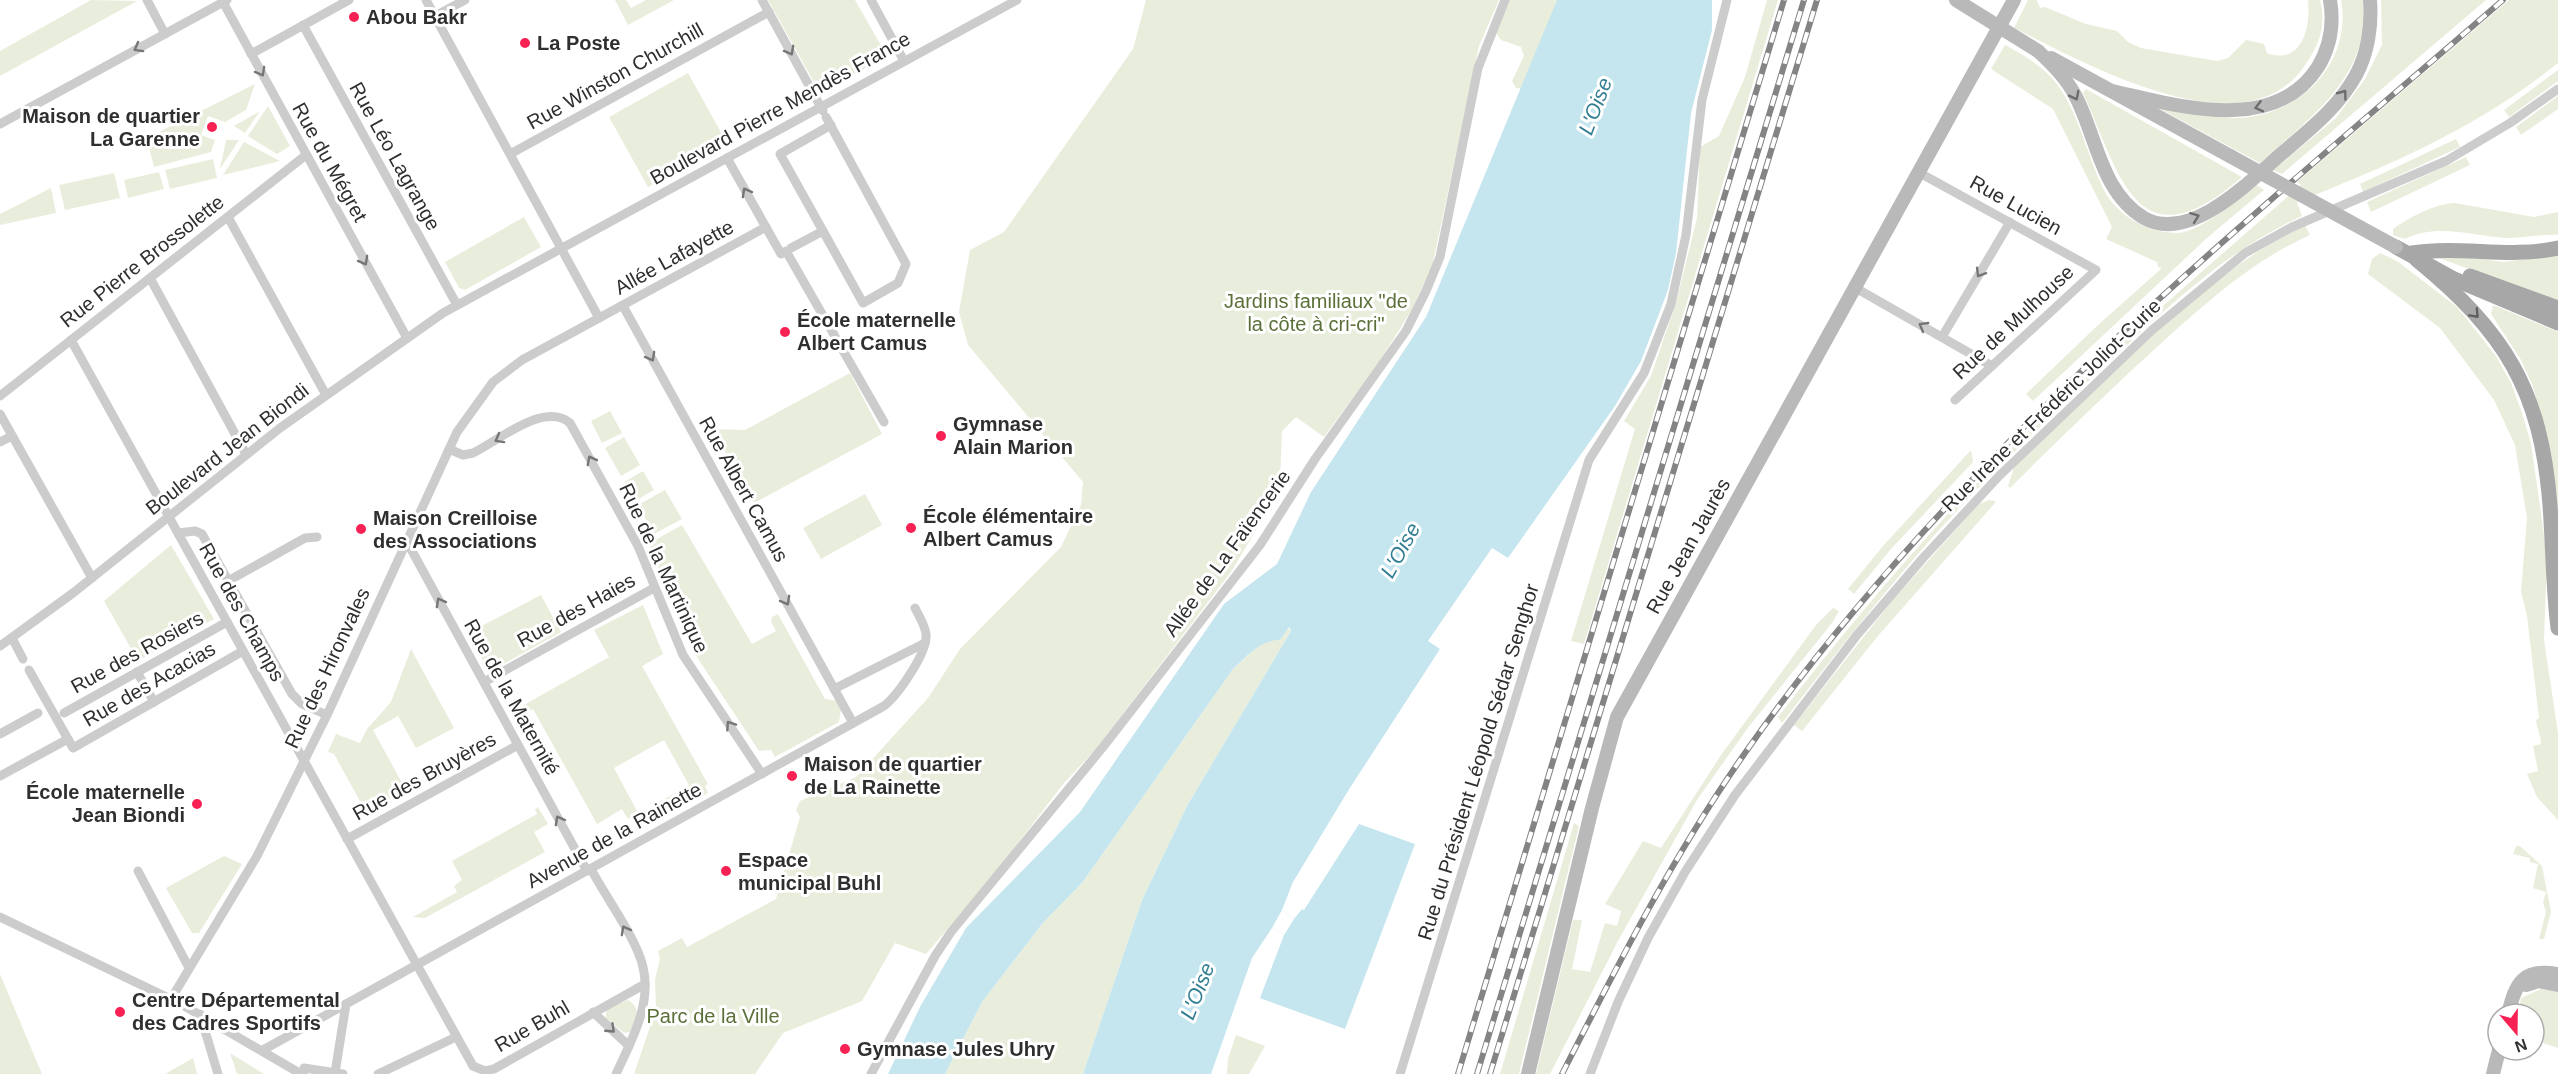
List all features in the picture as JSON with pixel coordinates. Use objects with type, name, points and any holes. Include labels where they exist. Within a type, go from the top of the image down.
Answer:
[{"type":"main road","points":[[1956,0],[2038,51],[2454,279],[2558,323]]},
{"type":"main road","name":"Rue Jean Jaurès","points":[[1528,1074],[1592,808],[1617,717],[2014,0]]},
{"type":"main road","points":[[2112,91],[2217,109],[2255,109],[2273,103],[2302,85],[2323,58],[2330,34],[2330,0]]},
{"type":"main road","points":[[2038,51],[2058,71],[2075,95],[2105,170],[2120,196],[2148,220],[2160,223],[2179,223],[2207,213],[2229,199],[2337,102],[2352,81],[2362,61],[2369,29],[2370,0]]},
{"type":"main road","points":[[2414,257],[2446,249],[2519,254],[2558,248]]},
{"type":"main road","points":[[2414,257],[2558,308]]},
{"type":"main road","points":[[2414,257],[2452,290],[2487,326],[2513,363],[2529,399],[2539,430],[2547,473],[2558,628]]},
{"type":"main road","points":[[2558,602],[2558,623]]},
{"type":"main road","points":[[2511,1002],[2517,987],[2528,975],[2543,972],[2558,974]]},
{"type":"main road","points":[[2513,1002],[2517,994],[2528,984],[2542,981],[2558,985]]},
{"type":"street","points":[[147,0],[165,34]]},
{"type":"street","points":[[251,54],[349,0]]},
{"type":"street","points":[[426,0],[599,318]]},
{"type":"street","points":[[435,16],[465,0]]},
{"type":"street","points":[[762,0],[769,12],[825,115],[906,264],[898,283],[863,303],[780,154],[825,115]]},
{"type":"street","points":[[871,0],[904,61]]},
{"type":"street","name":"Boulevard Pierre Mendès France","points":[[483,291],[727,158],[825,115],[904,61],[1017,0]]},
{"type":"street","name":"Allée de La Faïencerie","points":[[871,1074],[935,956],[951,932],[1103,747],[1260,545],[1316,459],[1406,330],[1437,266],[1478,68],[1505,0]]},
{"type":"street","name":"Rue du Président Léopold Sédar Senghor","points":[[1400,1074],[1589,460],[1644,373],[1673,296],[1686,235],[1699,115],[1727,0]]},
{"type":"street","points":[[0,124],[225,1]]},
{"type":"street","name":"Rue du Mégret","points":[[225,1],[251,54],[406,338]]},
{"type":"street","name":"Rue Winston Churchill","points":[[510,154],[769,12]]},
{"type":"street","name":"Rue Léo Lagrange","points":[[303,25],[457,305]]},
{"type":"street","name":"Rue Irène et Frédéric Joliot-Curie","points":[[1590,1074],[1618,1002],[1648,938],[1685,873],[1735,795],[1857,635],[1999,476],[2142,339],[2245,253],[2292,226],[2446,161],[2510,123],[2558,89]]},
{"type":"street","name":"Rue Pierre Brossolette","points":[[0,396],[306,155]]},
{"type":"street","points":[[727,158],[781,254],[786,251],[884,422]]},
{"type":"street","name":"Rue Lucien","points":[[1918,172],[2096,270]]},
{"type":"street","points":[[228,217],[326,395]]},
{"type":"street","points":[[1942,337],[2010,222]]},
{"type":"street","name":"Allée Lafayette","points":[[522,360],[766,226]]},
{"type":"street","points":[[792,248],[823,231]]},
{"type":"street","name":"Rue de Mulhouse","points":[[1955,400],[2096,270]]},
{"type":"street","points":[[150,278],[246,454]]},
{"type":"street","points":[[1854,287],[1992,366]]},
{"type":"street","name":"Boulevard Jean Biondi","points":[[0,646],[92,578],[246,454],[326,395],[406,338],[483,291]]},
{"type":"street","name":"Rue Albert Camus","points":[[623,306],[853,723]]},
{"type":"street","name":"Rue des Champs","points":[[71,340],[417,965]]},
{"type":"street","name":"Rue des Hironvales","points":[[171,999],[254,862],[327,715],[406,540],[463,423],[493,382],[522,360]]},
{"type":"street","points":[[0,414],[92,578]]},
{"type":"street","name":"Rue de la Martinique","points":[[449,449],[463,455],[472,453],[537,418],[549,415],[566,419],[573,427],[638,546],[683,655],[762,774]]},
{"type":"street","points":[[0,442],[12,436]]},
{"type":"street","points":[[178,533],[195,531],[202,534],[294,698],[327,715]]},
{"type":"street","points":[[228,581],[305,538],[317,537]]},
{"type":"street","name":"Rue de la Maternité","points":[[406,540],[518,745],[638,954],[645,984]]},
{"type":"street","name":"Rue des Haies","points":[[484,682],[654,588]]},
{"type":"street","points":[[834,689],[925,643],[926,630],[915,608]]},
{"type":"street","name":"Rue des Rosiers","points":[[64,713],[227,622]]},
{"type":"street","points":[[12,638],[23,659]]},
{"type":"street","name":"Avenue de la Rainette","points":[[263,1050],[884,706],[893,697],[925,643]]},
{"type":"street","name":"Rue des Acacias","points":[[0,776],[68,739],[73,748],[243,651]]},
{"type":"street","points":[[29,670],[68,739]]},
{"type":"street","points":[[137,672],[154,702]]},
{"type":"street","points":[[0,734],[38,713]]},
{"type":"street","name":"Rue des Bruyères","points":[[347,839],[518,745]]},
{"type":"street","points":[[138,871],[189,968]]},
{"type":"street","points":[[0,917],[200,1014],[302,1074],[304,1068],[339,1073],[346,1004]]},
{"type":"street","name":"Rue Buhl","points":[[417,965],[472,1066],[480,1070],[490,1070],[645,984]]},
{"type":"street","points":[[616,1074],[640,1021],[645,984]]},
{"type":"street","points":[[593,1012],[629,1046]]},
{"type":"street","points":[[200,1014],[218,1074]]},
{"type":"street","points":[[378,1074],[456,1037]]},
{"type":"green space","points":[[91,0],[137,1],[0,76],[0,51]]},
{"type":"green space","points":[[615,0],[626,0],[631,8],[646,0],[674,0],[628,25]]},
{"type":"green space","points":[[768,0],[855,0],[887,56],[820,93]]},
{"type":"green space","points":[[1146,0],[1499,0],[1479,46],[1432,267],[1411,311],[1381,359],[1324,437],[1296,417],[1282,431],[1280,482],[1272,503],[1231,572],[1096,749],[1064,783],[993,876],[926,954],[895,943],[862,1001],[783,1033],[755,1074],[634,1074],[656,1009],[655,979],[660,959],[658,951],[682,938],[687,947],[776,899],[800,817],[796,810],[800,801],[856,777],[928,698],[960,649],[1061,547],[1081,505],[1083,482],[968,345],[959,312],[970,250],[1004,232],[1133,49]]},
{"type":"green space","points":[[1505,0],[1565,0],[1524,89],[1516,88],[1512,81],[1524,56],[1521,47],[1501,40],[1496,33]]},
{"type":"green space","points":[[1767,0],[1778,0],[1584,644],[1571,641],[1635,429],[1624,421],[1651,376],[1676,303],[1697,218],[1700,147],[1719,136],[1745,77]]},
{"type":"green space","points":[[2028,0],[2037,0],[2040,8],[2045,7],[2086,24],[2117,31],[2128,42],[2141,48],[2217,61],[2228,58],[2246,40],[2264,44],[2267,53],[2279,56],[2289,54],[2302,42],[2306,32],[2308,0],[2320,0],[2323,18],[2317,44],[2303,68],[2276,92],[2242,102],[2203,102],[2161,93],[2120,78],[2014,28]]},
{"type":"green space","points":[[2341,0],[2363,0],[2363,27],[2358,51],[2347,73],[2333,93],[2316,112],[2260,163],[2160,109],[2176,109],[2232,118],[2256,116],[2298,99],[2329,67],[2338,46],[2342,24]]},
{"type":"green space","points":[[2381,0],[2486,0],[2282,174],[2273,170],[2336,118],[2365,79],[2382,45]]},
{"type":"green space","points":[[2509,0],[2558,0],[2558,63],[2497,107],[2433,143],[2297,202],[2302,216],[2249,245],[2178,299],[1996,470],[1952,516],[1874,607],[1782,723],[1778,717],[1863,611],[1952,509],[2049,410],[2120,344],[2301,185],[2297,182]]},
{"type":"green space","points":[[2005,45],[2042,68],[2054,80],[2078,123],[2103,188],[2116,207],[2134,221],[2155,230],[2178,233],[2187,231],[2219,214],[2255,184],[2264,190],[2207,238],[2033,401],[2026,394],[2162,268],[2158,267],[2157,262],[2106,239],[2112,227],[2053,109],[1991,69]]},
{"type":"green space","points":[[2558,70],[2558,81],[2509,117],[2504,110]]},
{"type":"green space","points":[[688,73],[727,143],[648,187],[609,117]]},
{"type":"green space","points":[[255,84],[246,110],[225,122],[208,116],[201,135],[215,140],[211,152],[154,167],[149,147],[137,143]]},
{"type":"green space","points":[[2086,89],[2242,177],[2207,203],[2178,214],[2156,213],[2137,201],[2122,180],[2083,93]]},
{"type":"green space","points":[[2558,96],[2558,109],[2521,135],[2516,127]]},
{"type":"green space","points":[[268,106],[290,146],[277,154],[248,136]]},
{"type":"green space","points":[[260,111],[245,133],[234,126]]},
{"type":"green space","points":[[2456,139],[2460,147],[2363,192],[2360,184]]},
{"type":"green space","points":[[226,140],[239,140],[220,169]]},
{"type":"green space","points":[[244,142],[280,161],[223,175]]},
{"type":"green space","points":[[2466,157],[2470,165],[2371,212],[2367,202]]},
{"type":"green space","points":[[213,159],[217,178],[170,189],[165,170]]},
{"type":"green space","points":[[159,172],[164,189],[128,198],[124,180]]},
{"type":"green space","points":[[114,173],[120,198],[65,210],[59,185]]},
{"type":"green space","points":[[51,188],[56,213],[0,225],[0,214]]},
{"type":"green space","points":[[2455,203],[2534,217],[2558,212],[2558,235],[2506,238],[2442,231],[2417,234],[2405,239],[2393,235],[2393,229],[2415,216],[2439,206]]},
{"type":"green space","points":[[524,217],[541,247],[465,290],[459,288],[445,262]]},
{"type":"green space","points":[[2305,225],[2310,235],[2271,255],[2219,293],[2129,373],[2010,488],[2008,486],[2014,467],[2151,335],[2225,274],[2264,248]]},
{"type":"green space","points":[[2380,253],[2397,261],[2457,307],[2496,356],[2511,383],[2521,410],[2531,443],[2547,556],[2544,640],[2558,733],[2558,820],[2537,797],[2527,774],[2538,771],[2533,746],[2541,744],[2536,720],[2539,718],[2527,616],[2521,591],[2527,518],[2515,445],[2494,400],[2440,328],[2368,274],[2372,259]]},
{"type":"green space","points":[[2449,255],[2503,262],[2558,255],[2558,302],[2439,258]]},
{"type":"green space","points":[[2493,305],[2558,332],[2558,520],[2541,415],[2532,384],[2521,360],[2491,314]]},
{"type":"green space","points":[[850,373],[882,434],[754,503],[712,429],[745,430]]},
{"type":"green space","points":[[610,411],[622,433],[602,443],[591,421]]},
{"type":"green space","points":[[624,437],[640,465],[621,476],[605,448]]},
{"type":"green space","points":[[1971,450],[1973,462],[1891,549],[1854,594],[1848,589],[1883,546]]},
{"type":"green space","points":[[643,471],[654,490],[635,501],[624,482]]},
{"type":"green space","points":[[665,490],[682,519],[654,534],[638,505]]},
{"type":"green space","points":[[865,494],[882,525],[821,559],[803,528]]},
{"type":"green space","points":[[1989,500],[1995,503],[1877,637],[1802,731],[1794,725],[1892,601],[1979,504]]},
{"type":"green space","points":[[682,525],[752,644],[776,631],[771,622],[772,617],[778,614],[825,699],[837,701],[841,710],[839,722],[775,757],[771,750],[759,751],[689,645],[650,546],[656,543],[655,540]]},
{"type":"green space","points":[[171,545],[214,619],[138,661],[104,601]]},
{"type":"green space","points":[[541,595],[561,632],[491,671],[488,670],[468,633]]},
{"type":"green space","points":[[643,605],[663,654],[642,666],[708,784],[705,786],[708,793],[662,819],[654,805],[689,785],[664,740],[614,768],[638,813],[628,819],[622,809],[597,824],[533,709],[519,717],[515,710],[609,657],[594,630]]},
{"type":"green space","points":[[1833,608],[1839,611],[1832,623],[1747,729],[1697,800],[1618,941],[1550,1074],[1536,1074],[1573,920],[1582,920],[1572,969],[1590,972],[1605,923],[1617,926],[1621,911],[1605,904],[1643,841],[1661,848],[1721,755],[1816,625]]},
{"type":"green space","points":[[1287,627],[1291,631],[1187,806],[1142,900],[1083,1074],[945,1074],[982,1002],[1042,924],[1082,883],[1233,669],[1256,648]]},
{"type":"green space","points":[[411,649],[454,728],[416,748],[398,716],[373,730],[406,790],[366,812],[334,754],[328,752],[336,734],[360,743],[367,729],[391,702]]},
{"type":"green space","points":[[538,807],[548,824],[534,832],[545,852],[425,918],[413,917],[457,892],[454,886],[462,880],[452,861],[537,814],[535,809]]},
{"type":"green space","points":[[1574,823],[1579,826],[1519,1074],[1500,1074]]},
{"type":"green space","points":[[2516,846],[2520,846],[2542,866],[2551,912],[2544,939],[2539,939],[2546,912],[2543,903],[2546,892],[2533,888],[2538,864],[2530,862],[2530,858],[2513,854]]},
{"type":"green space","points":[[224,856],[242,864],[199,933],[192,933],[166,888]]},
{"type":"green space","points":[[0,974],[42,1074],[0,1074]]},
{"type":"green space","points":[[2541,989],[2558,991],[2558,1048],[2546,1044],[2546,1002],[2520,1002],[2521,998]]},
{"type":"green space","points":[[628,1000],[633,1003],[637,1011],[630,1032],[624,1033],[606,1018],[606,1009]]},
{"type":"green space","points":[[1236,1035],[1265,1046],[1249,1074],[1227,1074],[1228,1059]]},
{"type":"green space","points":[[230,1053],[264,1074],[237,1074]]},
{"type":"green space","points":[[193,1058],[197,1074],[165,1074]]},
{"type":"water","name":"L'Oise","points":[[1557,0],[1712,0],[1712,30],[1691,113],[1676,253],[1668,290],[1641,361],[1615,406],[1508,558],[1492,548],[1428,641],[1440,649],[1348,791],[1293,882],[1282,910],[1294,919],[1302,909],[1304,910],[1359,824],[1415,844],[1345,1029],[1260,998],[1284,935],[1272,928],[1252,958],[1211,1074],[1083,1074],[1142,900],[1187,806],[1291,631],[1289,627],[1280,640],[1260,646],[1233,669],[1082,883],[1042,924],[982,1002],[945,1074],[888,1074],[920,1007],[966,928],[1080,812],[1224,604],[1277,564],[1311,492],[1426,317]]},
{"type":"pier","points":[[1282,910],[1294,919],[1284,935],[1272,928]]},
{"type":"railway","points":[[1458,1074],[1784,0]]},
{"type":"railway","points":[[1477,1074],[1804,0]]},
{"type":"railway","points":[[1490,1074],[1817,0]]},
{"type":"railway","points":[[1562,1074],[1648,910],[1719,791],[1826,646],[1912,544],[2004,447],[2100,354],[2199,263],[2503,0]]},
{"type":"place","name":"Abou Bakr","points":[[354,17]]},
{"type":"place","name":"La Poste","points":[[525,43]]},
{"type":"place","name":"Maison de quartier La Garenne","points":[[212,127]]},
{"type":"place","name":"École maternelle Albert Camus","points":[[785,332]]},
{"type":"place","name":"Gymnase Alain Marion","points":[[941,436]]},
{"type":"place","name":"École élémentaire Albert Camus","points":[[911,528]]},
{"type":"place","name":"Maison Creilloise des Associations","points":[[361,529]]},
{"type":"place","name":"Maison de quartier de La Rainette","points":[[792,776]]},
{"type":"place","name":"École maternelle Jean Biondi","points":[[197,804]]},
{"type":"place","name":"Espace municipal Buhl","points":[[726,871]]},
{"type":"place","name":"Centre Départemental des Cadres Sportifs","points":[[120,1012]]},
{"type":"place","name":"Gymnase Jules Uhry","points":[[845,1049]]},
{"type":"park label","name":"Jardins familiaux \"de la côte à cri-cri\"","points":[[1316,312]]},
{"type":"park label","name":"Parc de la Ville","points":[[713,1016]]}]
